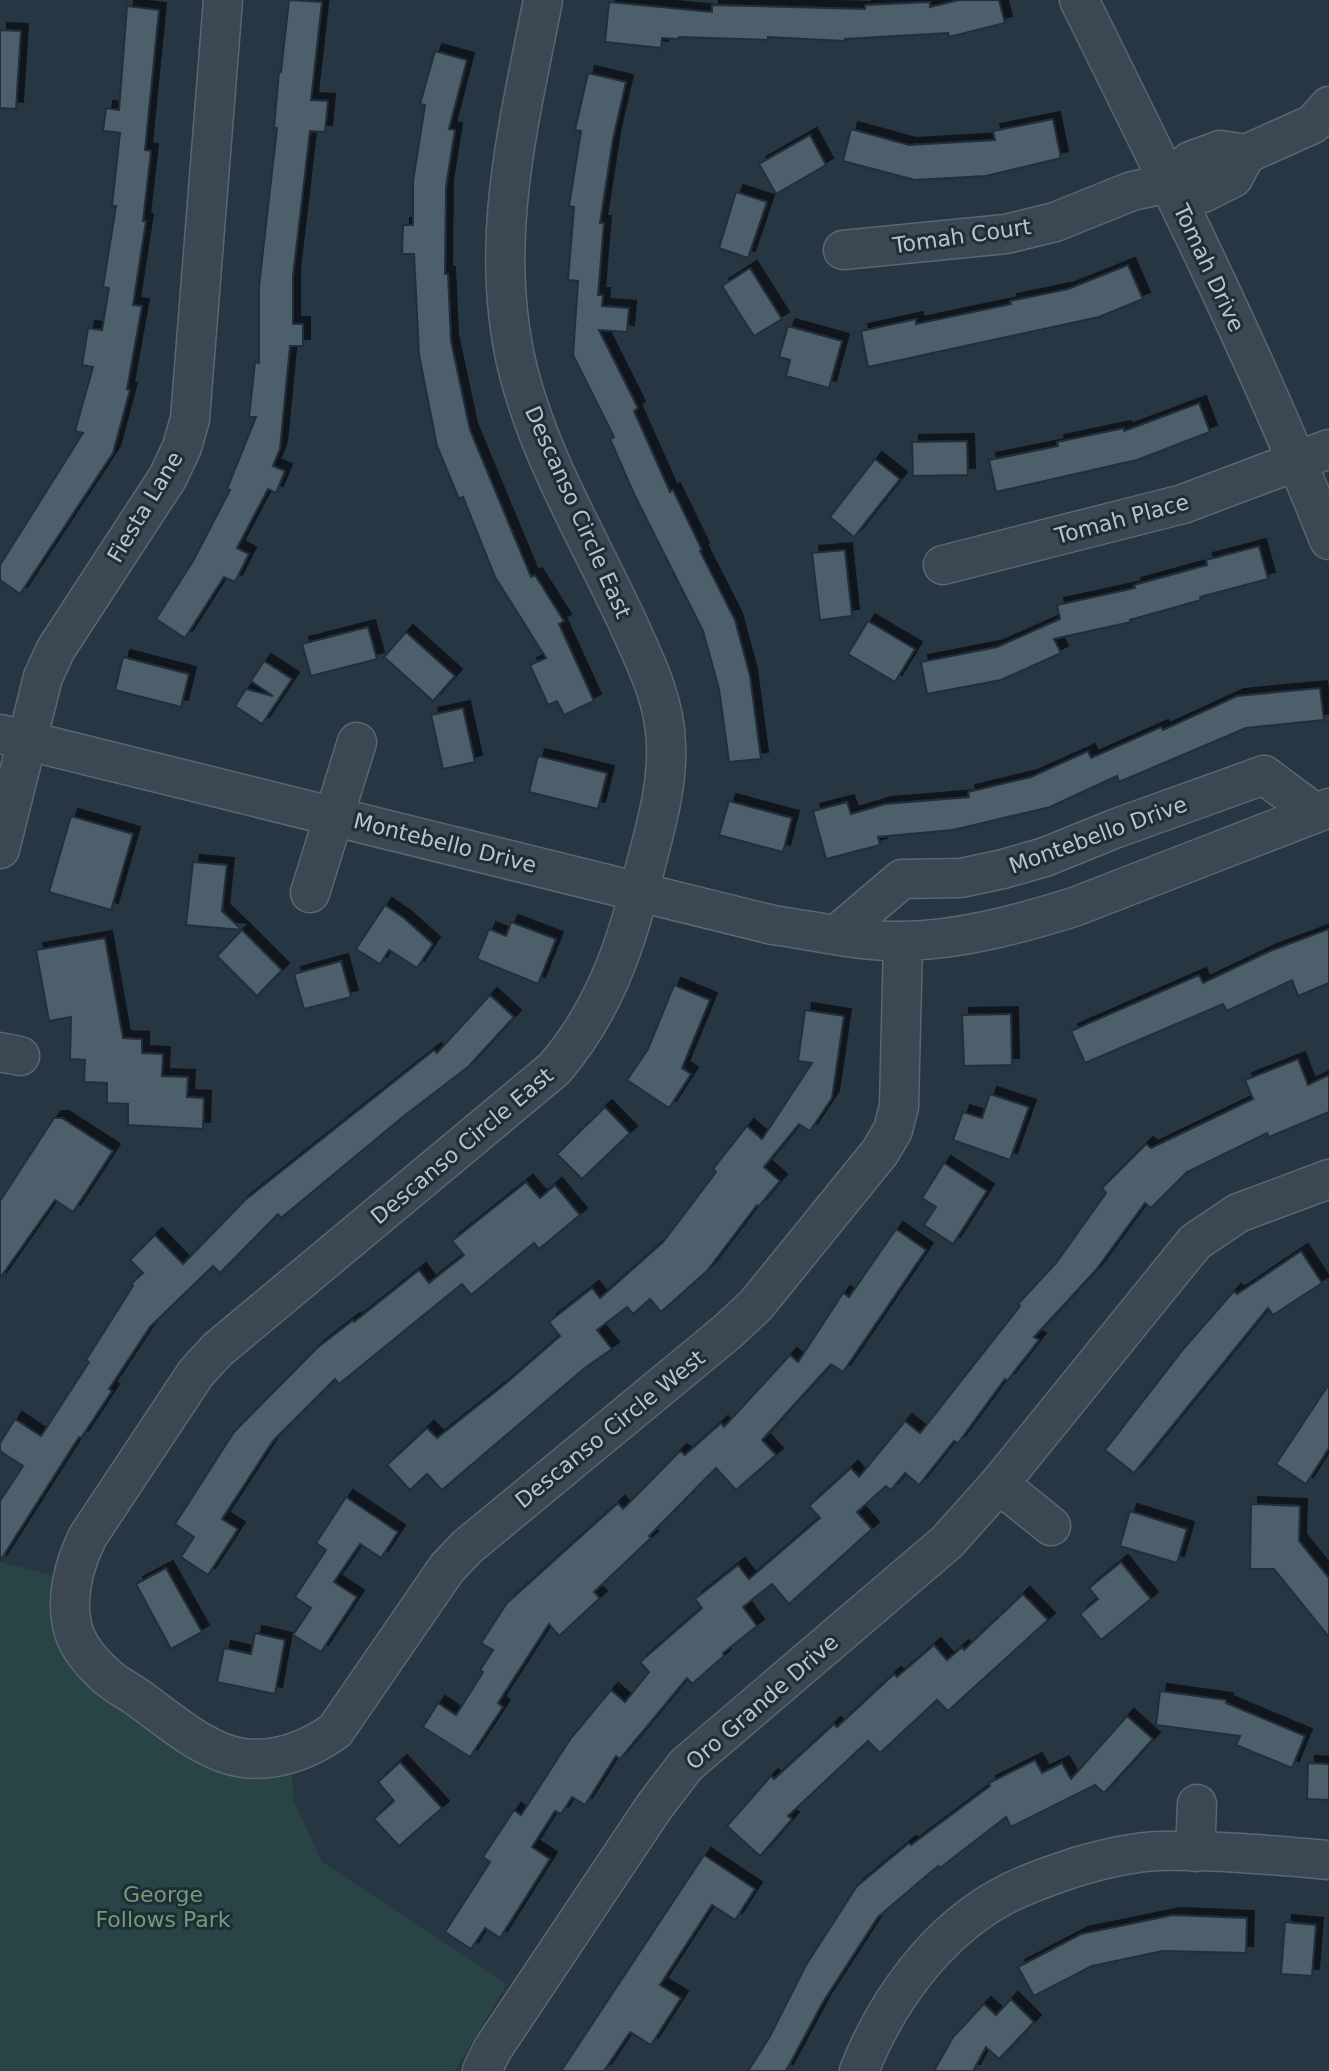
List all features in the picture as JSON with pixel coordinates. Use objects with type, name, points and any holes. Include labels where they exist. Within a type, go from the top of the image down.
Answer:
[{"type":"street","name":"Fiesta Lane","points":[[2,835],[13,737],[56,649],[168,477],[182,447],[190,419],[223,0]]},
{"type":"street","name":"Descanso Circle East","points":[[162,1715],[103,1674],[74,1632],[72,1580],[77,1559],[88,1536],[196,1373],[217,1350],[527,1094],[576,1043],[613,977],[666,786],[666,742],[661,702],[645,661],[534,425],[518,368],[506,300],[505,226],[510,169],[543,0]]},
{"type":"street","name":"Tomah Drive","points":[[1079,0],[1170,183],[1314,456],[1329,540]]},
{"type":"street","name":"Tomah Court","points":[[843,250],[1006,234],[1055,222],[1132,191],[1170,183],[1203,193],[1233,178],[1246,154],[1313,124],[1329,106]]},
{"type":"street","name":"Tomah Place","points":[[943,565],[1183,504],[1314,456]]},
{"type":"street","name":"Montebello Drive","points":[[13,737],[773,925],[903,941],[980,932],[1048,915],[1322,811]]},
{"type":"street","name":"Montebello Drive","points":[[310,893],[357,742]]},
{"type":"street","name":"Montebello Drive","points":[[836,935],[902,879],[961,878],[1045,857],[1264,775],[1322,811]]},
{"type":"street","name":"Descanso Circle West","points":[[162,1715],[210,1746],[239,1757],[261,1759],[313,1746],[335,1731],[447,1568],[467,1547],[756,1305],[880,1152],[893,1130],[899,1106],[903,941]]},
{"type":"street","name":"Oro Grande Drive","points":[[482,2071],[492,2050],[654,1807],[686,1765],[947,1542],[999,1484],[1195,1242],[1238,1213],[1329,1179]]},
{"type":"street","points":[[999,1484],[1051,1526]]},
{"type":"street","points":[[1195,1852],[1197,1804]]},
{"type":"street","points":[[859,2071],[873,2034],[899,1993],[926,1959],[963,1924],[1002,1896],[1108,1857],[1157,1851],[1329,1860]]},
{"type":"green space","name":"George Follows Park","points":[[0,1562],[72,1580],[71,1609],[162,1715],[289,1754],[294,1801],[322,1862],[507,1984],[455,2071],[0,2071]]},
{"type":"building","points":[[289,0],[322,2],[311,100],[328,101],[325,132],[310,131],[293,276],[293,324],[303,324],[303,346],[290,346],[280,449],[273,466],[285,471],[276,493],[268,489],[237,548],[249,554],[235,582],[224,577],[185,638],[156,619],[193,561],[230,490],[227,489],[256,417],[249,417],[255,362],[259,363],[259,286],[277,128],[274,128],[279,71]]},
{"type":"building","points":[[959,0],[999,0],[1005,23],[949,37],[948,33],[844,41],[679,37],[662,38],[661,48],[605,42],[609,2],[712,12],[712,5],[865,9],[865,5],[930,2],[930,7]]},
{"type":"building","points":[[127,6],[159,10],[145,150],[151,151],[143,221],[146,221],[133,305],[142,306],[127,389],[130,390],[113,453],[20,594],[0,580],[0,565],[83,433],[75,431],[93,367],[82,365],[88,328],[102,330],[109,288],[103,287],[116,206],[112,206],[120,133],[103,131],[106,108],[119,110]]},
{"type":"building","points":[[0,30],[21,31],[16,109],[0,108]]},
{"type":"building","points":[[435,51],[467,60],[449,129],[455,130],[446,187],[445,274],[448,274],[451,341],[470,430],[531,577],[535,575],[564,621],[559,624],[594,701],[564,715],[557,701],[548,705],[530,665],[546,658],[495,577],[463,497],[459,499],[437,446],[419,355],[414,254],[402,254],[403,225],[413,225],[413,181],[425,105],[420,104]]},
{"type":"building","points":[[588,73],[626,82],[613,139],[600,223],[604,223],[598,295],[603,295],[602,306],[629,308],[627,332],[599,330],[638,408],[634,411],[670,492],[673,490],[735,620],[750,676],[761,759],[729,762],[719,689],[703,631],[634,494],[610,439],[614,437],[573,355],[578,281],[568,280],[574,207],[569,206],[581,131],[575,130]]},
{"type":"building","points":[[1053,119],[1061,158],[986,176],[915,180],[843,161],[851,129],[909,145],[995,140],[993,131]]},
{"type":"building","points":[[810,135],[826,165],[776,194],[759,164]]},
{"type":"building","points":[[736,192],[767,202],[748,258],[719,248]]},
{"type":"building","points":[[1128,265],[1143,299],[1099,317],[868,367],[861,331],[916,319],[916,324],[1011,304],[1010,301],[1068,289]]},
{"type":"building","points":[[750,268],[782,319],[754,336],[722,286]]},
{"type":"building","points":[[788,326],[842,341],[829,388],[786,376],[790,360],[779,357]]},
{"type":"building","points":[[1199,403],[1210,432],[1137,460],[996,492],[989,460],[1058,446],[1057,442],[1124,428],[1124,431]]},
{"type":"building","points":[[967,441],[968,475],[913,476],[912,442]]},
{"type":"building","points":[[875,459],[900,479],[854,537],[830,517]]},
{"type":"building","points":[[1259,546],[1268,579],[1200,597],[1201,600],[1131,622],[1054,639],[1061,653],[1001,680],[927,694],[921,662],[997,647],[1060,619],[1057,605],[1135,588],[1134,585],[1207,565],[1206,560]]},
{"type":"building","points":[[845,550],[852,616],[820,620],[812,553]]},
{"type":"building","points":[[868,621],[915,649],[895,682],[848,654]]},
{"type":"building","points":[[368,627],[377,659],[311,676],[302,644]]},
{"type":"building","points":[[406,632],[455,676],[433,701],[384,657]]},
{"type":"building","points":[[123,657],[189,674],[181,707],[115,690]]},
{"type":"building","points":[[264,661],[292,679],[262,724],[235,706],[246,689],[273,696],[251,681]]},
{"type":"building","points":[[1320,688],[1324,720],[1246,728],[1119,782],[1117,776],[1050,807],[953,830],[878,837],[880,845],[826,859],[813,811],[847,802],[851,814],[885,804],[969,797],[968,792],[1031,777],[1088,751],[1091,758],[1237,696]]},
{"type":"building","points":[[463,708],[475,762],[443,769],[431,715]]},
{"type":"building","points":[[538,756],[607,773],[598,809],[529,792]]},
{"type":"building","points":[[729,801],[792,818],[783,852],[719,835]]},
{"type":"building","points":[[71,816],[133,834],[111,910],[49,892]]},
{"type":"building","points":[[193,862],[227,865],[222,911],[242,930],[186,925]]},
{"type":"building","points":[[385,905],[433,944],[417,968],[389,950],[380,964],[356,949]]},
{"type":"building","points":[[511,922],[556,939],[538,984],[477,959],[489,929],[506,936]]},
{"type":"building","points":[[1329,929],[1329,983],[1298,996],[1292,980],[1227,1011],[1223,1004],[1085,1063],[1071,1031],[1199,975],[1203,983],[1270,951]]},
{"type":"building","points":[[242,930],[282,970],[257,996],[217,956]]},
{"type":"building","points":[[105,938],[123,1038],[142,1039],[142,1053],[163,1054],[162,1076],[188,1077],[187,1097],[204,1098],[203,1129],[128,1125],[128,1104],[107,1103],[107,1083],[84,1082],[85,1060],[70,1059],[71,1017],[49,1021],[36,950]]},
{"type":"building","points":[[341,961],[351,997],[304,1009],[294,974]]},
{"type":"building","points":[[674,985],[710,1000],[682,1068],[691,1074],[669,1108],[627,1080],[648,1049]]},
{"type":"building","points":[[490,995],[514,1017],[468,1067],[281,1218],[278,1214],[220,1273],[213,1266],[150,1327],[109,1389],[112,1391],[0,1561],[0,1501],[23,1466],[0,1451],[0,1443],[15,1419],[41,1436],[89,1362],[86,1360],[133,1286],[131,1284],[143,1273],[130,1260],[155,1235],[183,1264],[245,1200],[434,1050],[437,1053]]},
{"type":"building","points":[[805,1010],[844,1016],[832,1098],[810,1131],[799,1124],[764,1167],[780,1181],[757,1205],[707,1271],[661,1312],[650,1299],[633,1314],[627,1307],[597,1330],[612,1349],[586,1367],[442,1490],[427,1474],[410,1490],[387,1465],[427,1428],[437,1438],[505,1384],[560,1336],[549,1322],[592,1288],[600,1298],[663,1242],[747,1126],[762,1139],[812,1063],[798,1061]]},
{"type":"building","points":[[1011,1014],[1012,1065],[964,1066],[962,1015]]},
{"type":"building","points":[[1298,1059],[1308,1085],[1329,1075],[1329,1112],[1269,1137],[1267,1133],[1187,1172],[1151,1208],[1145,1203],[1096,1270],[1034,1337],[1039,1340],[1007,1381],[1005,1379],[958,1443],[954,1441],[919,1485],[905,1473],[891,1490],[886,1486],[857,1512],[872,1529],[789,1604],[772,1584],[743,1607],[757,1626],[723,1653],[724,1656],[692,1684],[687,1678],[620,1759],[616,1756],[585,1805],[572,1797],[561,1814],[555,1811],[532,1847],[550,1859],[500,1938],[485,1928],[471,1949],[445,1932],[490,1862],[483,1857],[514,1810],[521,1815],[571,1738],[611,1690],[625,1702],[649,1672],[640,1662],[702,1608],[695,1599],[738,1565],[749,1579],[820,1518],[809,1506],[851,1468],[859,1477],[905,1421],[920,1433],[1020,1306],[1018,1304],[1056,1263],[1106,1193],[1102,1188],[1146,1144],[1151,1148],[1253,1099],[1245,1080]]},
{"type":"building","points":[[990,1094],[1029,1107],[1010,1160],[953,1140],[963,1112],[982,1118]]},
{"type":"building","points":[[605,1107],[630,1133],[582,1179],[557,1154]]},
{"type":"building","points":[[54,1118],[62,1118],[113,1151],[73,1212],[55,1200],[0,1278],[0,1201]]},
{"type":"building","points":[[944,1163],[987,1191],[953,1244],[924,1225],[936,1207],[922,1198]]},
{"type":"building","points":[[526,1182],[540,1198],[555,1185],[580,1215],[539,1249],[534,1243],[471,1295],[462,1284],[339,1384],[335,1379],[273,1441],[222,1519],[238,1529],[208,1575],[181,1557],[194,1537],[175,1524],[234,1432],[317,1348],[353,1320],[419,1270],[429,1283],[464,1255],[452,1241]]},
{"type":"building","points":[[896,1229],[926,1250],[843,1372],[831,1364],[762,1440],[776,1455],[736,1490],[716,1468],[649,1536],[651,1538],[594,1592],[600,1598],[559,1636],[549,1624],[498,1703],[503,1707],[470,1757],[423,1727],[438,1703],[456,1715],[493,1650],[481,1643],[507,1603],[618,1503],[623,1509],[680,1451],[685,1455],[721,1423],[724,1427],[790,1355],[798,1362],[843,1293],[849,1297]]},
{"type":"building","points":[[1301,1251],[1322,1283],[1273,1315],[1268,1308],[1134,1473],[1105,1450],[1185,1347],[1234,1291],[1237,1294]]},
{"type":"building","points":[[1329,1384],[1329,1448],[1306,1484],[1276,1464]]},
{"type":"building","points":[[346,1497],[398,1532],[381,1558],[360,1544],[334,1582],[357,1597],[321,1652],[293,1635],[311,1608],[295,1597],[326,1550],[316,1543]]},
{"type":"building","points":[[1251,1504],[1300,1506],[1299,1541],[1329,1578],[1329,1637],[1274,1569],[1250,1569]]},
{"type":"building","points":[[1130,1511],[1187,1529],[1177,1563],[1120,1546]]},
{"type":"building","points":[[1121,1562],[1151,1599],[1101,1640],[1080,1614],[1098,1599],[1089,1588]]},
{"type":"building","points":[[166,1568],[202,1632],[171,1649],[136,1584]]},
{"type":"building","points":[[1023,1594],[1048,1620],[948,1711],[937,1700],[880,1753],[868,1741],[788,1816],[792,1819],[760,1856],[727,1826],[771,1776],[774,1779],[834,1724],[837,1727],[894,1674],[897,1677],[934,1645],[947,1660],[962,1647],[964,1650]]},
{"type":"building","points":[[255,1633],[285,1640],[275,1694],[217,1682],[224,1648],[251,1654]]},
{"type":"building","points":[[1160,1691],[1226,1700],[1226,1703],[1305,1736],[1292,1768],[1236,1745],[1240,1736],[1156,1725]]},
{"type":"building","points":[[1127,1716],[1153,1739],[1104,1793],[1095,1785],[1011,1827],[1006,1817],[940,1868],[938,1866],[878,1917],[823,2002],[786,2071],[748,2071],[769,2038],[806,1965],[857,1886],[909,1843],[911,1845],[990,1786],[989,1783],[1035,1760],[1042,1773],[1062,1763],[1071,1779]]},
{"type":"building","points":[[400,1762],[442,1808],[399,1846],[374,1819],[394,1801],[378,1782]]},
{"type":"building","points":[[1308,1763],[1329,1764],[1329,1800],[1307,1799]]},
{"type":"building","points":[[704,1855],[755,1889],[735,1920],[712,1905],[660,1985],[681,1998],[651,2045],[630,2032],[604,2071],[561,2071]]},
{"type":"building","points":[[1173,1915],[1247,1918],[1246,1953],[1163,1951],[1092,1966],[1034,1996],[1018,1967],[1081,1934]]},
{"type":"building","points":[[1285,1922],[1316,1925],[1312,1976],[1281,1974]]},
{"type":"building","points":[[1011,1999],[1034,2022],[999,2059],[986,2047],[973,2071],[934,2071],[953,2037],[984,2004],[996,2015]]}]
